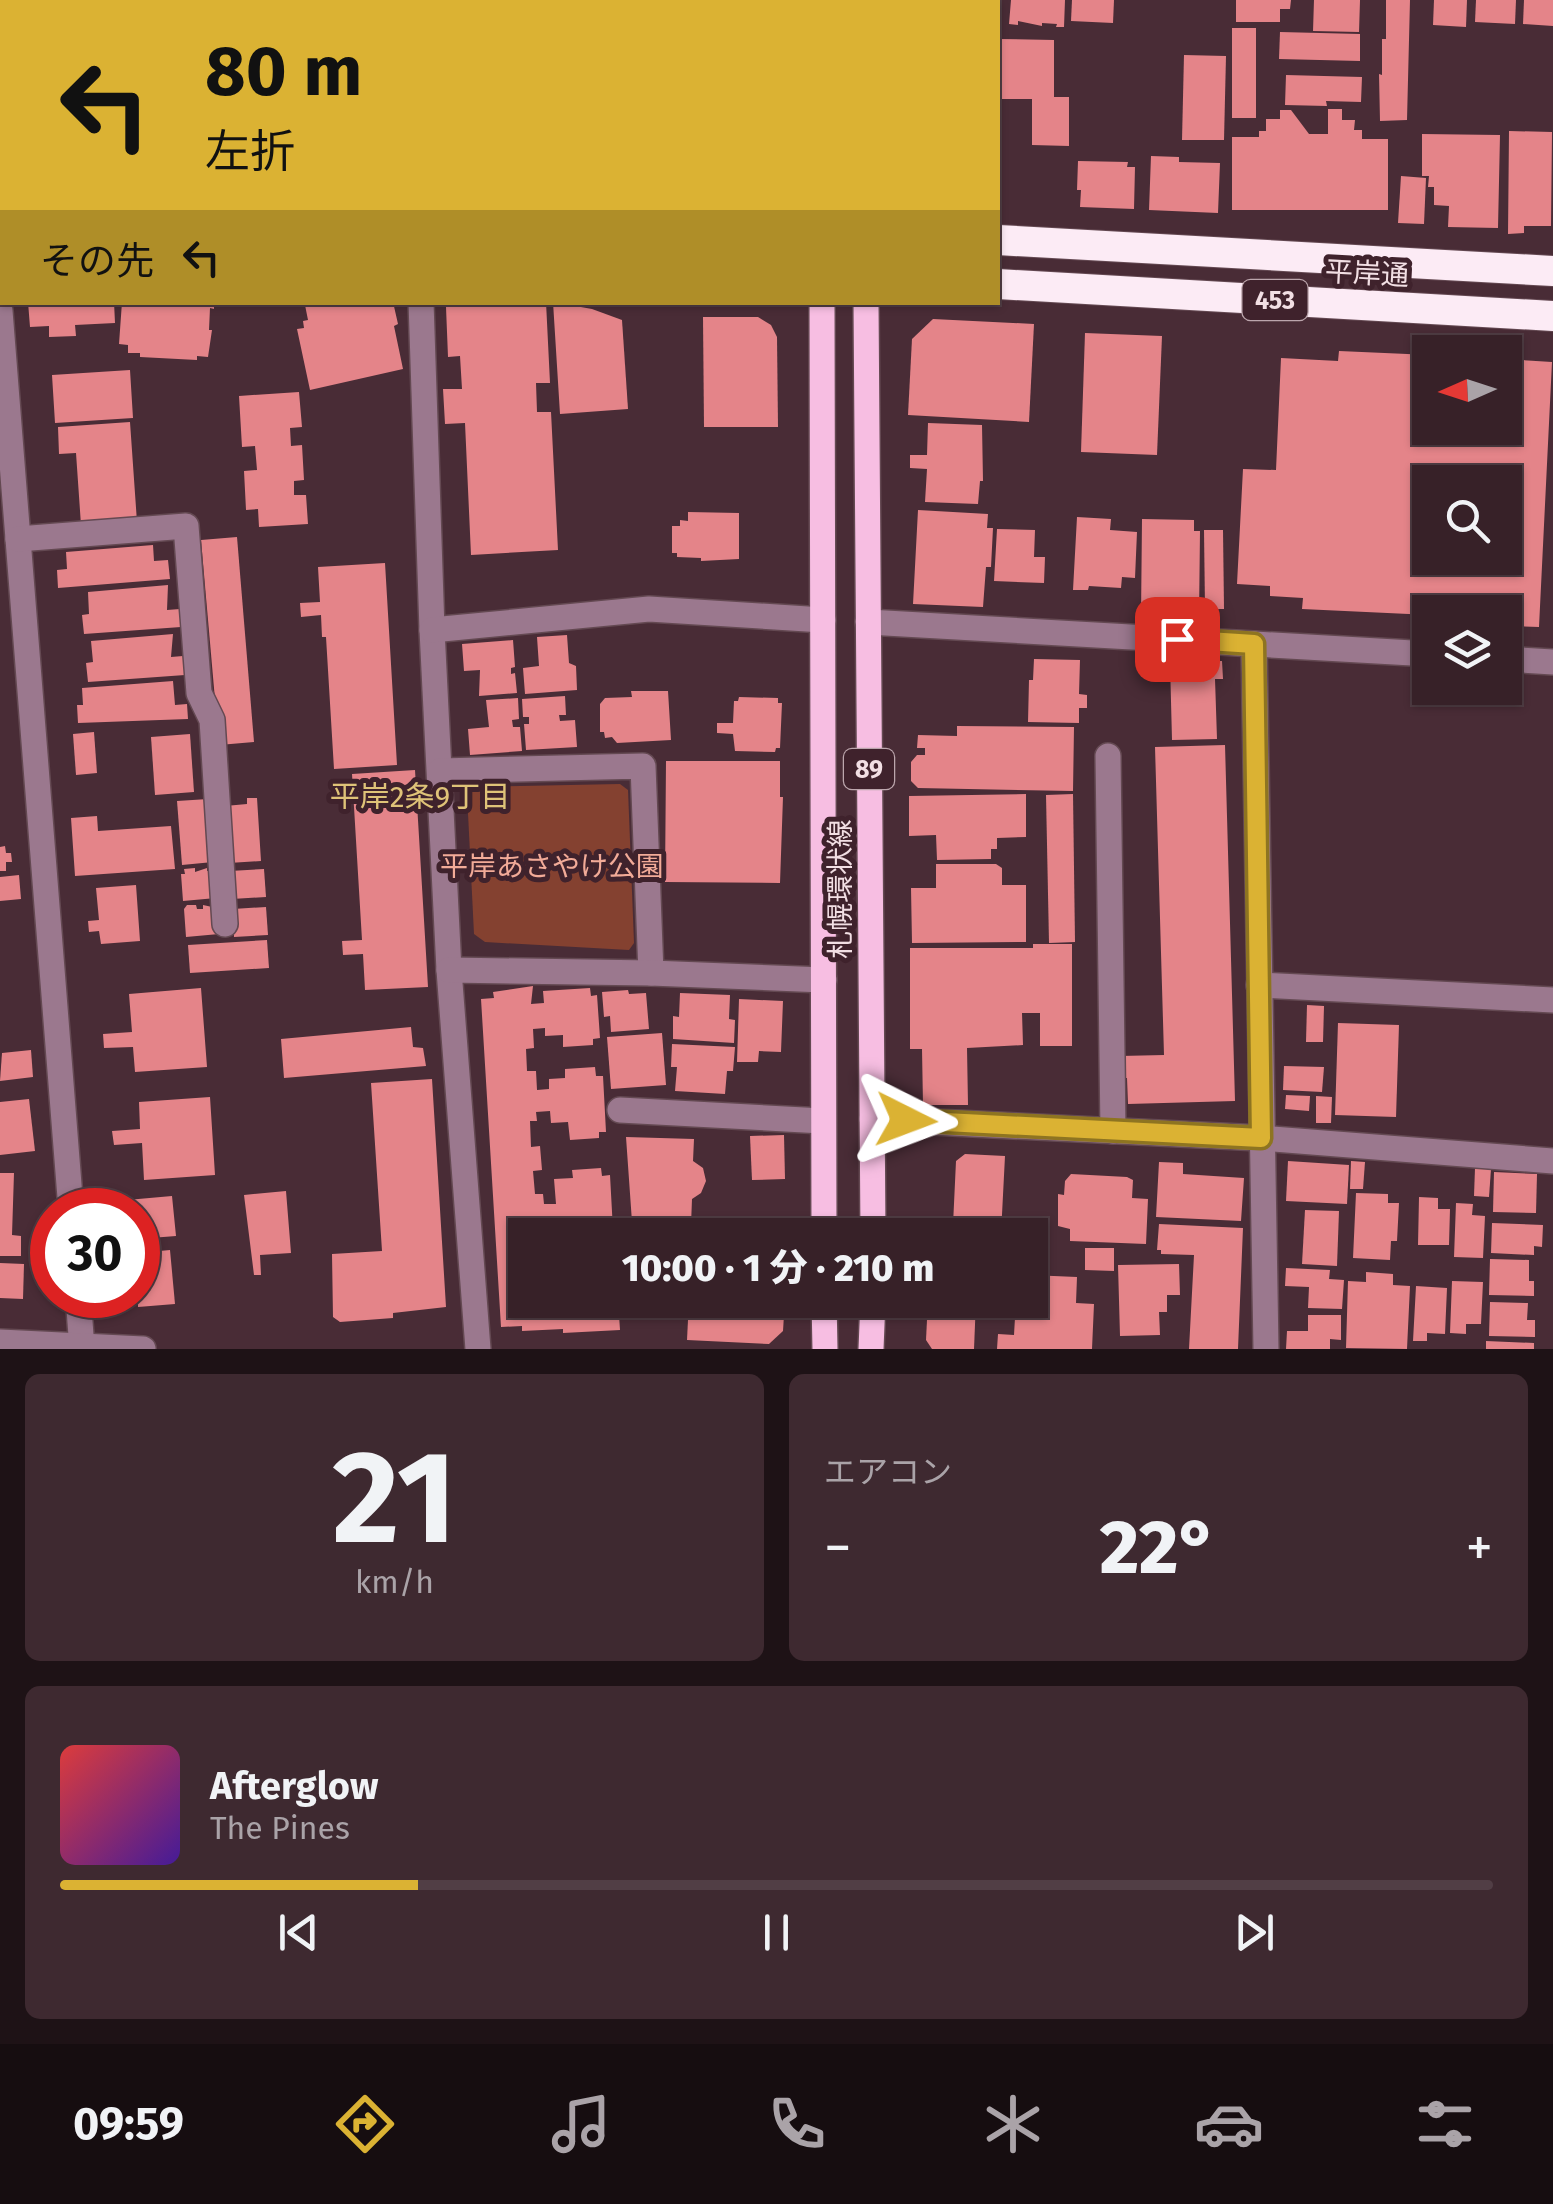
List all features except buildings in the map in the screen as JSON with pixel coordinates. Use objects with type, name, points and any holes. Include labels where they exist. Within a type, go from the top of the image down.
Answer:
[{"type":"highway","name":"平岸通","points":[[1000,240],[1553,271]]},
{"type":"highway","name":"平岸通","points":[[1000,284],[1553,316]]},
{"type":"main road","name":"札幌環状線","points":[[822,305],[824,1218]]},
{"type":"main road","name":"札幌環状線","points":[[866,305],[873,1218]]},
{"type":"main road","points":[[824,1318],[825,1349]]},
{"type":"main road","points":[[871,1349],[872,1318]]},
{"type":"street","points":[[421,305],[448,970],[478,1349]]},
{"type":"street","points":[[0,311],[69,1188]]},
{"type":"street","points":[[18,539],[186,526],[199,692],[212,720],[224,924]]},
{"type":"street","points":[[432,630],[649,609],[823,620]]},
{"type":"street","points":[[868,622],[1412,653]]},
{"type":"street","points":[[1254,644],[1266,1349]]},
{"type":"street","points":[[1522,660],[1553,662]]},
{"type":"street","points":[[1108,756],[1113,1131]]},
{"type":"street","points":[[440,771],[643,766],[651,973]]},
{"type":"street","points":[[448,970],[824,980]]},
{"type":"street","points":[[1259,985],[1553,1000]]},
{"type":"street","points":[[620,1110],[823,1121]]},
{"type":"street","points":[[872,1119],[1261,1138],[1553,1161]]},
{"type":"street","points":[[80,1318],[82,1348]]},
{"type":"street","points":[[0,1342],[143,1349]]},
{"type":"green space","name":"平岸あさやけ公園","points":[[620,784],[628,790],[634,943],[629,950],[485,942],[474,934],[467,793],[473,787]]},
{"type":"district","name":"平岸2条9丁目","points":[[420,797]]},
{"type":"route","points":[[906,1120],[1261,1138],[1254,644],[1177,639]]}]
